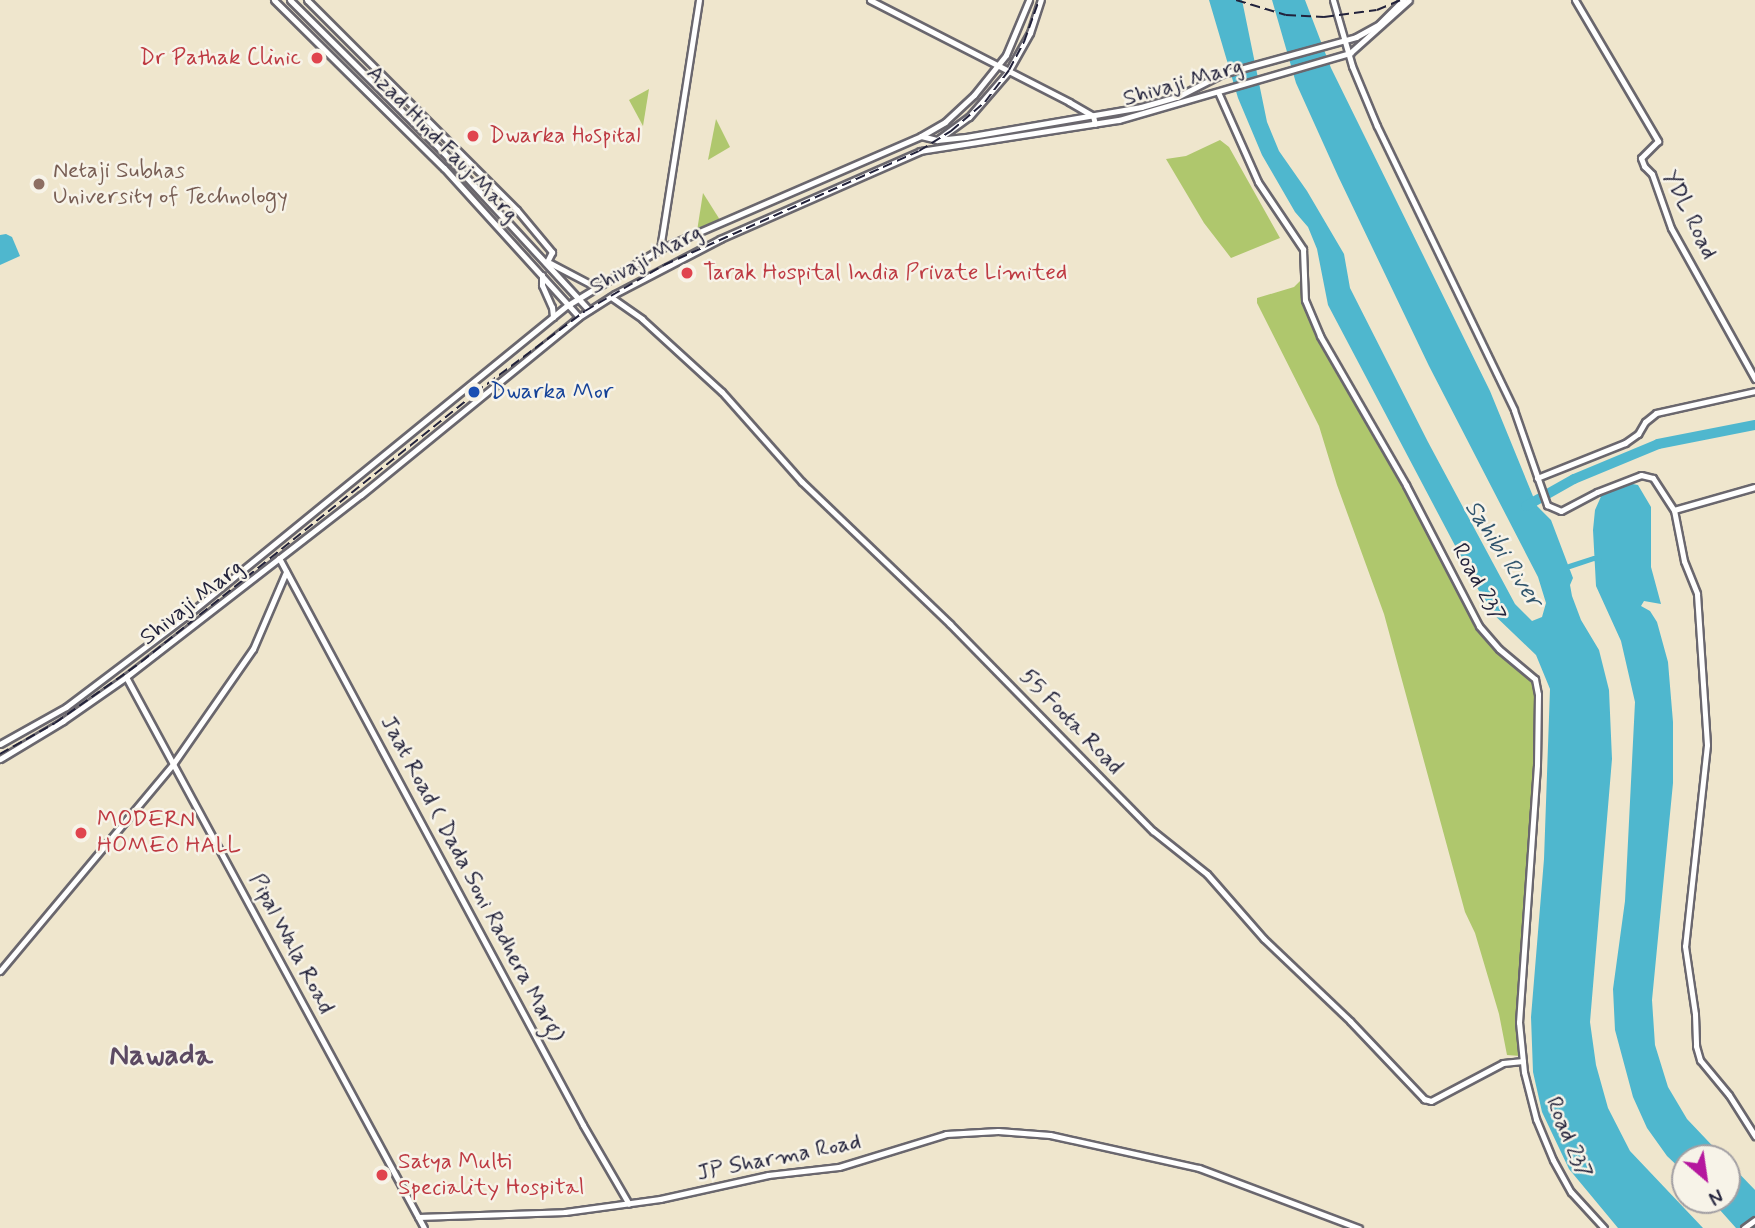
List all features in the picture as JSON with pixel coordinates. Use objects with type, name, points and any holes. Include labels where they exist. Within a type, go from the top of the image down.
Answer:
[{"type":"street","name":"Azad Hind Fauj Marg","points":[[274,0],[444,168],[579,317]]},
{"type":"street","name":"Azad Hind Fauj Marg","points":[[290,0],[444,153],[589,310]]},
{"type":"street","points":[[307,0],[517,210],[552,252],[547,262],[596,287]]},
{"type":"street","points":[[660,250],[699,0]]},
{"type":"street","points":[[870,0],[1093,116],[1095,124]]},
{"type":"street","name":"Shivaji Marg","points":[[0,744],[66,706],[137,655],[578,298],[660,250],[907,144],[953,114],[997,66],[1017,34],[1029,0]]},
{"type":"street","points":[[907,144],[920,152],[969,117],[1008,72],[1030,33],[1041,0]]},
{"type":"street","points":[[1334,0],[1343,41],[1377,126],[1514,410],[1547,505],[1561,511],[1597,492],[1641,475],[1653,478],[1674,510],[1684,561],[1697,594],[1707,745],[1685,946],[1695,1014],[1696,1046],[1700,1060],[1730,1095],[1755,1136]]},
{"type":"street","name":"Shivaji Marg","points":[[921,136],[937,140],[1093,116],[1177,97],[1222,74],[1343,41],[1379,24],[1403,0]]},
{"type":"street","name":"Shivaji Marg","points":[[0,759],[63,721],[126,677],[334,515],[579,317],[611,297],[720,239],[920,152],[1095,124],[1155,111],[1348,54],[1379,30],[1409,0]]},
{"type":"street","name":"YDL Road","points":[[1575,0],[1658,141],[1641,158],[1644,166],[1652,174],[1671,228],[1755,380]]},
{"type":"street","name":"Road 237","points":[[1219,92],[1258,182],[1303,249],[1305,300],[1320,336],[1406,485],[1479,626],[1499,649],[1535,679],[1538,694],[1537,765],[1519,1022],[1523,1061],[1536,1119],[1553,1160],[1571,1192],[1604,1228]]},
{"type":"street","points":[[542,275],[541,285],[552,307],[553,317]]},
{"type":"street","name":"55 Foota Road","points":[[611,297],[642,319],[722,392],[802,482],[950,624],[1153,831],[1207,874],[1264,939],[1350,1021],[1424,1099],[1431,1101],[1503,1063],[1523,1061]]},
{"type":"street","points":[[1537,478],[1625,443],[1658,412],[1755,391]]},
{"type":"street","points":[[1674,510],[1755,487]]},
{"type":"street","points":[[323,506],[334,515]]},
{"type":"street","points":[[310,516],[321,525]]},
{"type":"street","name":"Jaat Road ( Dada Soni Radhera Marg)","points":[[279,558],[583,1125],[629,1203]]},
{"type":"street","points":[[0,971],[173,764],[253,649],[286,570]]},
{"type":"street","name":"Pipal Wala Road","points":[[126,677],[424,1228]]},
{"type":"street","name":"JP Sharma Road","points":[[418,1217],[565,1212],[676,1197],[768,1175],[839,1167],[946,1134],[998,1131],[1050,1135],[1141,1153],[1199,1168],[1359,1228]]},
{"type":"street","points":[[1744,1228],[1755,1220]]},
{"type":"green space","points":[[649,89],[643,126],[629,100]]},
{"type":"green space","points":[[716,119],[730,147],[708,160]]},
{"type":"green space","points":[[1220,140],[1229,147],[1280,238],[1231,258],[1204,223],[1166,159],[1186,156]]},
{"type":"green space","points":[[703,193],[720,220],[697,232],[697,231]]},
{"type":"green space","points":[[1301,280],[1305,304],[1366,422],[1406,487],[1475,628],[1530,680],[1534,687],[1534,760],[1516,1024],[1520,1056],[1507,1055],[1499,1014],[1475,933],[1465,912],[1384,614],[1337,485],[1319,426],[1257,303],[1257,298],[1294,287]]},
{"type":"water","points":[[1209,0],[1242,0],[1267,122],[1279,151],[1307,191],[1344,254],[1350,288],[1428,442],[1515,604],[1532,621],[1542,617],[1546,603],[1538,577],[1429,366],[1296,83],[1272,0],[1305,0],[1331,68],[1490,391],[1537,506],[1551,520],[1573,578],[1570,585],[1572,596],[1581,620],[1599,650],[1609,690],[1612,759],[1590,1022],[1596,1065],[1608,1108],[1630,1151],[1671,1194],[1671,1214],[1690,1214],[1703,1228],[1618,1228],[1569,1169],[1542,1112],[1533,1072],[1531,1017],[1544,859],[1550,689],[1536,655],[1489,610],[1328,305],[1317,249],[1308,227],[1295,212],[1262,155],[1238,98]]},
{"type":"water","points":[[0,235],[12,237],[20,256],[0,265]]},
{"type":"water","points":[[1627,483],[1638,485],[1651,507],[1651,567],[1661,604],[1644,601],[1641,606],[1650,611],[1657,622],[1668,662],[1673,722],[1673,783],[1652,1000],[1655,1045],[1668,1087],[1687,1119],[1711,1144],[1671,1144],[1671,1160],[1647,1128],[1633,1097],[1615,1030],[1613,989],[1625,901],[1635,702],[1621,641],[1596,586],[1593,530],[1595,510],[1603,492]]},
{"type":"water","points":[[1741,1176],[1755,1190],[1755,1228],[1736,1228],[1724,1214],[1741,1214]]},
{"type":"waterway","points":[[1526,506],[1574,479],[1658,444],[1755,425]]},
{"type":"waterway","points":[[1569,566],[1594,558],[1599,560]]},
{"type":"railway","points":[[0,754],[55,723],[141,662],[475,393],[585,311],[664,265],[919,151],[951,131],[985,102],[1009,70],[1024,42],[1039,0]]},
{"type":"railway","points":[[1236,0],[1286,15],[1324,17],[1377,10],[1400,0]]},
{"type":"place","name":"Dr Pathak Clinic","points":[[317,58]]},
{"type":"place","name":"Dwarka Hospital","points":[[473,136]]},
{"type":"place","name":"Netaji Subhas University of Technology","points":[[39,184]]},
{"type":"place","name":"Tarak Hospital India Private Limited","points":[[687,273]]},
{"type":"place","name":"Dwarka Mor","points":[[474,392]]},
{"type":"place","name":"MODERN HOMEO HALL","points":[[81,833]]},
{"type":"place","name":"Satya Multi Speciality Hospital","points":[[382,1175]]},
{"type":"district","name":"Nawada","points":[[161,1056]]},
{"type":"water label","name":"Sahibi River","points":[[1503,554]]}]
